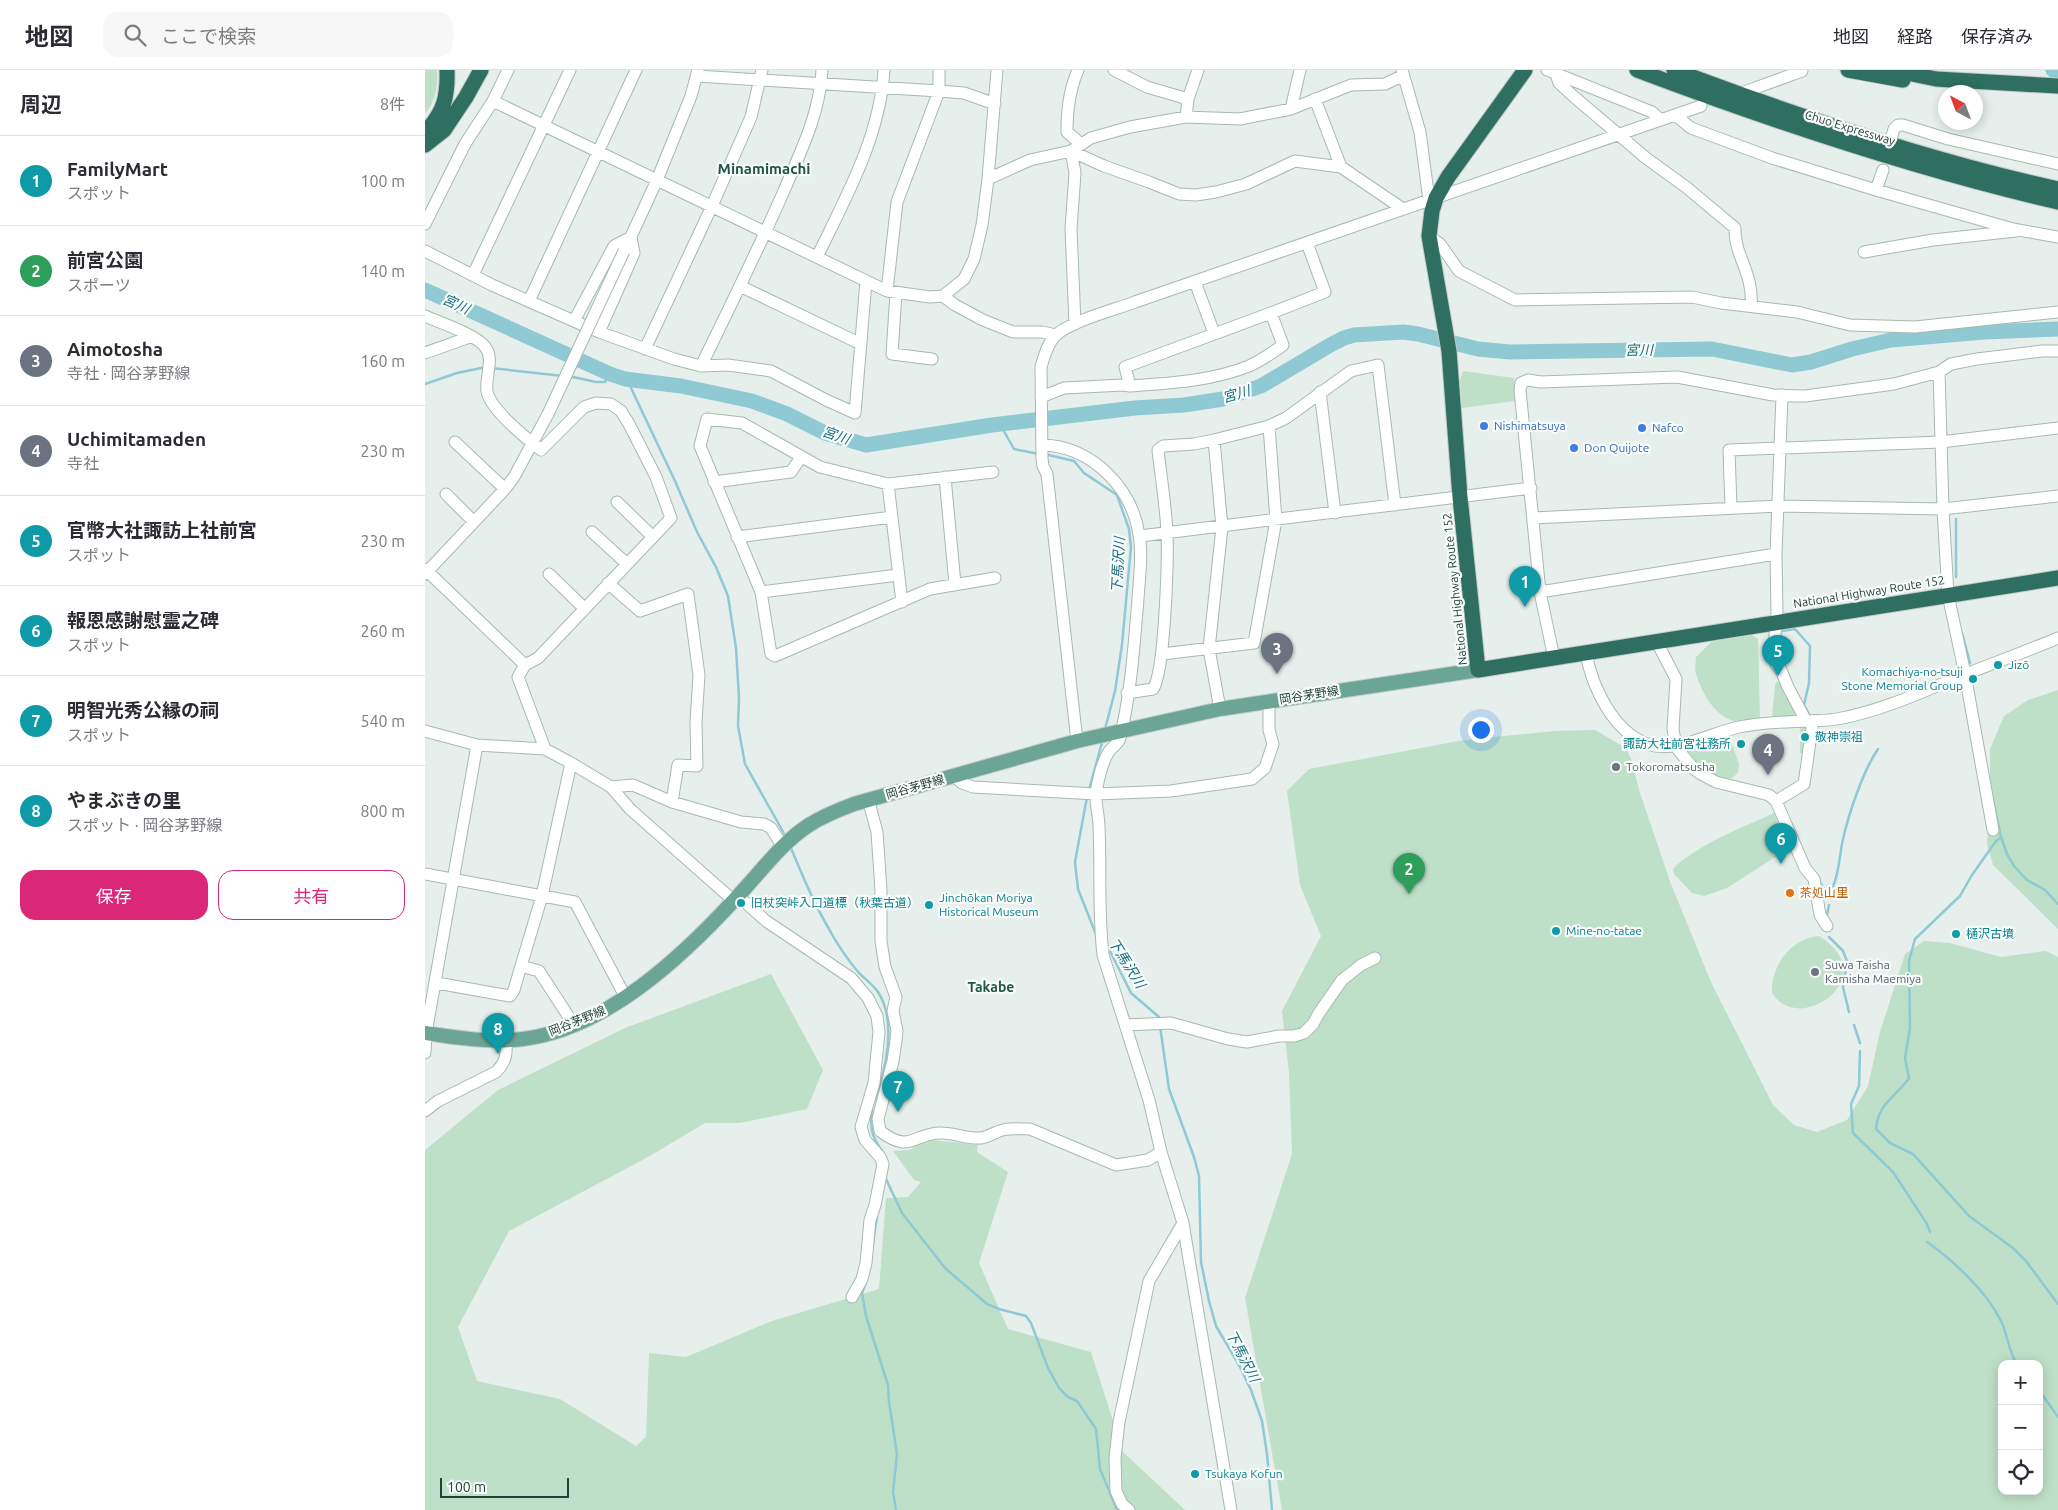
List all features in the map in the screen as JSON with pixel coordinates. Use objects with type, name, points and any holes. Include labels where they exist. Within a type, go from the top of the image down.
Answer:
[{"type":"highway","points":[[425,132],[437,121],[445,102],[448,84],[447,70]]},
{"type":"highway","points":[[425,145],[444,130],[481,70]]},
{"type":"highway","name":"National Highway Route 152","points":[[1525,70],[1433,199],[1429,236],[1449,351],[1460,497],[1478,670],[2058,578]]},
{"type":"highway","name":"Chuo Expressway","points":[[1637,70],[1860,148],[2014,192],[2058,202]]},
{"type":"highway","name":"Chuo Expressway","points":[[1674,70],[1751,99],[1870,138],[2016,180],[2058,189]]},
{"type":"highway","points":[[1848,70],[1929,83],[1939,74]]},
{"type":"highway","points":[[1893,70],[2058,86]]},
{"type":"highway","points":[[1970,77],[2058,78]]},
{"type":"main road","name":"岡谷茅野線","points":[[426,1033],[475,1040],[507,1041],[539,1036],[574,1025],[604,1011],[626,998],[709,927],[787,844],[808,825],[828,814],[868,800],[1077,741],[1220,709],[1478,670]]},
{"type":"street","points":[[425,224],[465,144],[493,101],[508,70]]},
{"type":"street","points":[[473,275],[570,70]]},
{"type":"street","points":[[529,301],[636,70]]},
{"type":"street","points":[[701,366],[766,231],[813,121],[821,85],[822,70]]},
{"type":"street","points":[[817,257],[859,170],[871,134],[883,86],[884,70]]},
{"type":"street","points":[[932,359],[892,354],[891,292],[897,202],[939,91],[939,70]]},
{"type":"street","points":[[943,296],[963,279],[974,259],[982,225],[988,179],[997,70]]},
{"type":"street","points":[[1078,70],[1072,83],[1067,106],[1067,132],[1081,144]]},
{"type":"street","points":[[1114,70],[1147,87],[1188,99]]},
{"type":"street","points":[[1186,118],[1188,99],[1198,70]]},
{"type":"street","points":[[1291,109],[1300,70]]},
{"type":"street","points":[[1747,91],[1803,71]]},
{"type":"street","points":[[1552,72],[1652,112],[1661,120]]},
{"type":"street","points":[[1552,72],[1559,83],[1646,158],[1687,187],[1735,228],[1734,240],[1747,269],[1752,291],[1751,306]]},
{"type":"street","points":[[525,665],[426,572],[505,489],[533,443],[657,180],[691,96],[698,73],[761,75],[821,85],[883,86],[964,93],[995,104]]},
{"type":"street","points":[[988,179],[1030,160],[1071,151],[1091,138],[1130,127],[1186,118],[1240,119],[1291,109],[1351,85],[1385,84],[1402,73],[1420,132],[1433,199]]},
{"type":"street","points":[[645,349],[751,118],[761,75]]},
{"type":"street","points":[[1315,99],[1341,167]]},
{"type":"street","points":[[493,101],[891,292],[943,296],[969,313],[1013,332],[1019,334],[1041,332],[1056,335]]},
{"type":"street","points":[[1077,741],[1047,474],[1043,466],[1042,449],[1041,367],[1045,354],[1056,335],[1075,324],[1701,106]]},
{"type":"street","points":[[1675,115],[1691,128],[1773,158],[1876,190],[2020,230],[2058,237]]},
{"type":"street","points":[[1891,139],[1894,129],[1899,125],[1903,125],[1947,139],[2058,164]]},
{"type":"street","points":[[1071,151],[1104,166],[1179,194],[1196,196],[1246,184],[1295,161],[1341,167],[1403,209]]},
{"type":"street","points":[[1071,151],[1075,173],[1071,229],[1075,324]]},
{"type":"street","points":[[1876,190],[1883,170]]},
{"type":"street","points":[[1864,252],[1933,240],[2020,230]]},
{"type":"street","points":[[1429,236],[1440,244],[1459,271],[1515,300],[1692,297],[1797,312],[1850,324],[1915,327],[2058,312]]},
{"type":"street","points":[[574,321],[614,246],[631,237]]},
{"type":"street","points":[[599,332],[634,253],[631,237]]},
{"type":"street","points":[[1130,386],[1125,367],[1325,292],[1307,243]]},
{"type":"street","points":[[425,251],[473,275],[599,332],[674,359],[701,366],[728,365],[771,371],[855,413],[865,281]]},
{"type":"street","points":[[1195,282],[1214,333]]},
{"type":"street","points":[[740,286],[861,344]]},
{"type":"street","points":[[1041,400],[1064,388],[1130,386],[1199,380],[1248,366],[1261,360],[1283,345],[1271,313]]},
{"type":"street","points":[[425,316],[470,337],[487,349],[489,360],[486,376],[487,392],[492,404],[541,450],[584,407],[604,402],[611,404],[621,411],[656,477],[671,518],[538,658],[525,665],[519,677],[545,749]]},
{"type":"street","points":[[425,353],[470,337]]},
{"type":"street","points":[[1554,658],[1540,592],[1520,390],[1521,383],[1528,380],[1541,382],[1677,377],[1773,395],[1805,396],[1894,384],[1939,372],[1951,364],[1977,359],[2058,351]]},
{"type":"street","points":[[1127,694],[1153,689],[1157,684],[1162,654],[1167,534],[1157,450],[1163,446],[1194,444],[1269,426],[1286,418],[1351,371],[1379,365],[1395,505]]},
{"type":"street","points":[[1939,372],[1943,509],[1948,595],[1965,674],[1993,830]]},
{"type":"street","points":[[1320,392],[1335,513]]},
{"type":"street","points":[[1776,801],[1804,784],[1809,721],[1776,664],[1774,646],[1777,614],[1776,554],[1782,395]]},
{"type":"street","points":[[993,472],[889,484],[820,467],[742,423],[707,419],[700,446],[761,592],[771,654],[775,656],[930,590],[995,578]]},
{"type":"street","points":[[1162,654],[1254,643],[1276,520],[1269,426]]},
{"type":"street","points":[[1731,508],[1729,450],[1941,442],[2058,428]]},
{"type":"street","points":[[1214,440],[1222,527],[1209,649],[1220,709]]},
{"type":"street","points":[[455,442],[505,489]]},
{"type":"street","points":[[1042,449],[1056,446],[1075,452],[1102,468],[1125,495],[1134,513],[1140,536],[1140,566],[1134,643],[1127,694],[1115,732],[1119,741],[1107,753],[1091,794],[1099,826],[1101,941],[1103,955],[1149,1100],[1161,1152],[1183,1223],[1231,1510]]},
{"type":"street","points":[[714,482],[791,472],[801,456]]},
{"type":"street","points":[[945,477],[955,584]]},
{"type":"street","points":[[889,484],[902,602]]},
{"type":"street","points":[[1140,536],[1531,488]]},
{"type":"street","points":[[446,494],[474,522]]},
{"type":"street","points":[[1533,518],[1779,506],[1943,509],[2058,496]]},
{"type":"street","points":[[617,502],[653,537]]},
{"type":"street","points":[[737,538],[892,517]]},
{"type":"street","points":[[593,532],[626,564]]},
{"type":"street","points":[[1540,592],[1776,554]]},
{"type":"street","points":[[549,574],[584,608]]},
{"type":"street","points":[[761,592],[898,574]]},
{"type":"street","points":[[608,583],[640,611],[687,594],[699,675],[696,722],[697,766],[678,765],[672,802]]},
{"type":"street","points":[[1587,653],[1591,676],[1612,717],[1636,738],[1648,744],[1665,748],[1675,747],[1707,735],[1740,726],[1836,720],[1885,706],[2058,638]]},
{"type":"street","points":[[1659,642],[1660,648],[1676,679],[1673,729],[1675,747],[1693,768],[1701,774],[1716,782],[1769,795],[1776,801],[1805,868],[1814,879],[1820,915],[1827,926]]},
{"type":"street","points":[[954,776],[962,783],[973,787],[1091,794],[1171,791],[1252,779],[1265,768],[1273,744],[1269,730],[1269,702]]},
{"type":"street","points":[[425,730],[477,745],[545,749],[571,763],[611,787],[630,809],[736,899],[765,921],[851,978],[868,998],[886,1013],[897,1036],[893,1061],[872,1136]]},
{"type":"street","points":[[425,1053],[426,1033],[437,983],[477,745]]},
{"type":"street","points":[[437,983],[510,996],[515,990],[542,896],[571,763]]},
{"type":"street","points":[[611,787],[633,785],[672,802],[741,822],[764,824],[771,828],[787,844]]},
{"type":"street","points":[[851,1298],[862,1279],[866,1264],[871,1220],[883,1164],[872,1136],[861,1127],[874,1083],[879,1032],[886,1013],[897,997],[885,967],[881,941],[881,890],[877,832],[868,800]]},
{"type":"street","points":[[425,874],[575,902],[626,998]]},
{"type":"street","points":[[1126,1025],[1171,1023],[1228,1039],[1247,1042],[1279,1036],[1294,1036],[1305,1032],[1313,1024],[1342,980],[1361,965],[1375,958]]},
{"type":"street","points":[[521,966],[539,971],[574,1025]]},
{"type":"street","points":[[425,1111],[438,1101],[496,1072],[504,1064],[507,1057],[507,1041]]},
{"type":"street","points":[[425,1100],[438,1101]]},
{"type":"street","points":[[872,1136],[912,1142],[925,1135],[942,1133],[968,1138],[983,1138],[1004,1130],[1030,1129],[1116,1165],[1148,1160],[1161,1152]]},
{"type":"street","points":[[1129,1510],[1122,1504],[1117,1491],[1115,1458],[1119,1422],[1149,1281],[1183,1223]]},
{"type":"green space","points":[[425,70],[437,70],[437,88],[429,109],[425,114]]},
{"type":"green space","points":[[1463,371],[1514,378],[1515,401],[1462,408],[1460,380]]},
{"type":"green space","points":[[1752,635],[1758,639],[1760,717],[1738,722],[1720,714],[1706,697],[1696,675],[1696,657],[1711,642]]},
{"type":"green space","points":[[1782,681],[1800,717],[1772,717],[1775,685],[1777,682]]},
{"type":"green space","points":[[2058,690],[2058,929],[1993,865],[1987,844],[1990,807],[1990,749],[2004,716],[2028,700]]},
{"type":"green space","points":[[1808,725],[1805,753],[1800,753],[1800,726]]},
{"type":"green space","points":[[1595,730],[1626,748],[1632,761],[1639,790],[1671,884],[1711,982],[1773,1105],[1794,1125],[1817,1132],[1847,1120],[1868,1086],[1880,1032],[1905,954],[1924,941],[1950,943],[2001,957],[2046,951],[2058,957],[2058,1510],[1282,1510],[1245,1298],[1292,1154],[1289,1073],[1282,1011],[1321,936],[1300,885],[1287,791],[1309,769],[1464,740],[1555,731]]},
{"type":"green space","points":[[1728,733],[1739,764],[1738,773],[1732,778],[1710,774],[1698,765],[1682,747]]},
{"type":"green space","points":[[1774,813],[1788,849],[1727,888],[1704,896],[1692,893],[1674,874],[1673,869],[1694,852],[1721,837]]},
{"type":"green space","points":[[1819,936],[1835,950],[1843,964],[1842,978],[1835,991],[1825,1001],[1811,1007],[1797,1008],[1783,1004],[1772,993],[1775,973],[1779,964],[1791,948],[1799,942]]},
{"type":"green space","points":[[771,974],[823,1070],[807,1109],[740,1123],[705,1123],[648,1157],[509,1231],[458,1327],[477,1381],[560,1399],[636,1446],[646,1437],[649,1353],[686,1357],[772,1321],[879,1289],[886,1198],[908,1197],[921,1182],[914,1180],[893,1151],[909,1150],[930,1140],[978,1144],[977,1152],[1008,1172],[979,1263],[1008,1329],[1091,1352],[1123,1452],[1185,1510],[425,1510],[425,1150],[498,1090],[625,1028]]},
{"type":"waterway","points":[[2053,70],[2058,73]]},
{"type":"waterway","name":"宮川","points":[[425,290],[610,374],[625,379],[681,386],[752,401],[787,414],[825,433],[866,445],[992,425],[1135,408],[1184,405],[1223,399],[1261,386],[1332,344],[1354,335],[1403,332],[1478,349],[1510,352],[1712,349],[1792,365],[1811,362],[1852,349],[1891,340],[1984,332],[2058,329]]},
{"type":"waterway","points":[[425,384],[457,373],[486,367]]},
{"type":"waterway","points":[[491,368],[563,376]]},
{"type":"waterway","points":[[568,376],[605,382],[610,374]]},
{"type":"waterway","points":[[632,380],[631,388],[728,596],[736,648],[739,698],[738,726],[745,764],[786,837]]},
{"type":"waterway","name":"下馬沢川","points":[[1001,426],[1014,449],[1039,454]]},
{"type":"waterway","name":"下馬沢川","points":[[1044,454],[1074,461],[1084,473],[1117,495],[1129,529],[1131,547],[1122,645],[1115,691],[1105,729]]},
{"type":"waterway","points":[[1956,519],[1956,577]]},
{"type":"waterway","points":[[1782,631],[1795,629],[1810,646],[1809,683],[1804,705],[1810,716]]},
{"type":"waterway","points":[[1962,633],[1970,663]]},
{"type":"waterway","name":"下馬沢川","points":[[1089,790],[1103,739]]},
{"type":"waterway","points":[[1827,895],[1829,895],[1835,882],[1843,839],[1853,805],[1862,780],[1878,749]]},
{"type":"waterway","name":"下馬沢川","points":[[1087,797],[1075,862],[1078,889],[1097,937]]},
{"type":"waterway","points":[[1993,801],[2001,837],[1996,841],[1972,875],[1960,896],[1915,939],[1909,961],[1910,1028],[1905,1058],[1909,1078],[1884,1106],[1877,1120],[1876,1129],[1890,1143],[1913,1154],[1969,1216],[2013,1248],[2026,1261],[2058,1304]]},
{"type":"waterway","points":[[2001,837],[2014,866],[2027,880],[2045,890],[2058,904]]},
{"type":"waterway","points":[[790,846],[823,919],[847,957],[859,973],[878,992],[884,1004],[887,1017],[888,1045],[883,1074],[875,1099]]},
{"type":"waterway","points":[[1819,881],[1829,897]]},
{"type":"waterway","points":[[1827,915],[1829,905]]},
{"type":"waterway","points":[[1829,937],[1843,951],[1847,961],[1843,987],[1849,1012]]},
{"type":"waterway","name":"下馬沢川","points":[[1107,945],[1131,993],[1159,1017],[1160,1020]]},
{"type":"waterway","points":[[1854,1025],[1860,1043]]},
{"type":"waterway","name":"下馬沢川","points":[[1160,1026],[1169,1089],[1199,1176],[1201,1262],[1209,1301],[1216,1326],[1239,1365],[1251,1390],[1262,1421],[1272,1510]]},
{"type":"waterway","points":[[1860,1051],[1859,1086],[1851,1104],[1853,1133],[1893,1172],[1927,1224],[1930,1232]]},
{"type":"waterway","points":[[872,1109],[872,1132],[883,1152]]},
{"type":"waterway","points":[[885,1177],[902,1213],[945,1268],[987,1304],[1026,1316],[1031,1323],[1048,1368],[1059,1388],[1068,1397],[1077,1401],[1096,1429],[1100,1469],[1117,1510]]},
{"type":"waterway","points":[[873,1243],[877,1216]]},
{"type":"waterway","points":[[1927,1242],[1969,1277],[1987,1299],[2001,1321],[2015,1360]]},
{"type":"waterway","points":[[865,1285],[862,1293],[866,1316],[888,1385],[897,1454],[893,1492],[896,1510]]},
{"type":"waterway","points":[[2043,1396],[2058,1417]]},
{"type":"place","name":"Nishimatsuya","points":[[1484,426]]},
{"type":"place","name":"Nafco","points":[[1642,428]]},
{"type":"place","name":"Don Quijote","points":[[1574,448]]},
{"type":"place","name":"FamilyMart","points":[[1525,607]]},
{"type":"place","name":"Jizō","points":[[1998,665]]},
{"type":"place","name":"Aimotosha","points":[[1277,674]]},
{"type":"place","name":"官幣大社諏訪上社前宮","points":[[1778,676]]},
{"type":"place","name":"Komachiya-no-tsuji Stone Memorial Group","points":[[1973,679]]},
{"type":"place","name":"敬神崇祖","points":[[1805,737]]},
{"type":"place","name":"諏訪大社前宮社務所","points":[[1741,744]]},
{"type":"place","name":"Tokoromatsusha","points":[[1616,767]]},
{"type":"place","name":"Uchimitamaden","points":[[1768,775]]},
{"type":"place","name":"報恩感謝慰霊之碑","points":[[1781,864]]},
{"type":"place","name":"茶処山里","points":[[1790,893]]},
{"type":"place","name":"前宮公園","points":[[1409,894]]},
{"type":"place","name":"旧杖突峠入口道標（秋葉古道）","points":[[741,903]]},
{"type":"place","name":"Jinchōkan Moriya Historical Museum","points":[[929,905]]},
{"type":"place","name":"Mine-no-tatae","points":[[1556,931]]},
{"type":"place","name":"樋沢古墳","points":[[1956,934]]},
{"type":"place","name":"Suwa Taisha Kamisha Maemiya","points":[[1815,972]]},
{"type":"place","name":"やまぶきの里","points":[[498,1054]]},
{"type":"place","name":"明智光秀公縁の祠","points":[[898,1112]]},
{"type":"place","name":"Tsukaya Kofun","points":[[1195,1474]]},
{"type":"district","name":"Minamimachi","points":[[764,169]]},
{"type":"district","name":"Takabe","points":[[991,987]]}]
